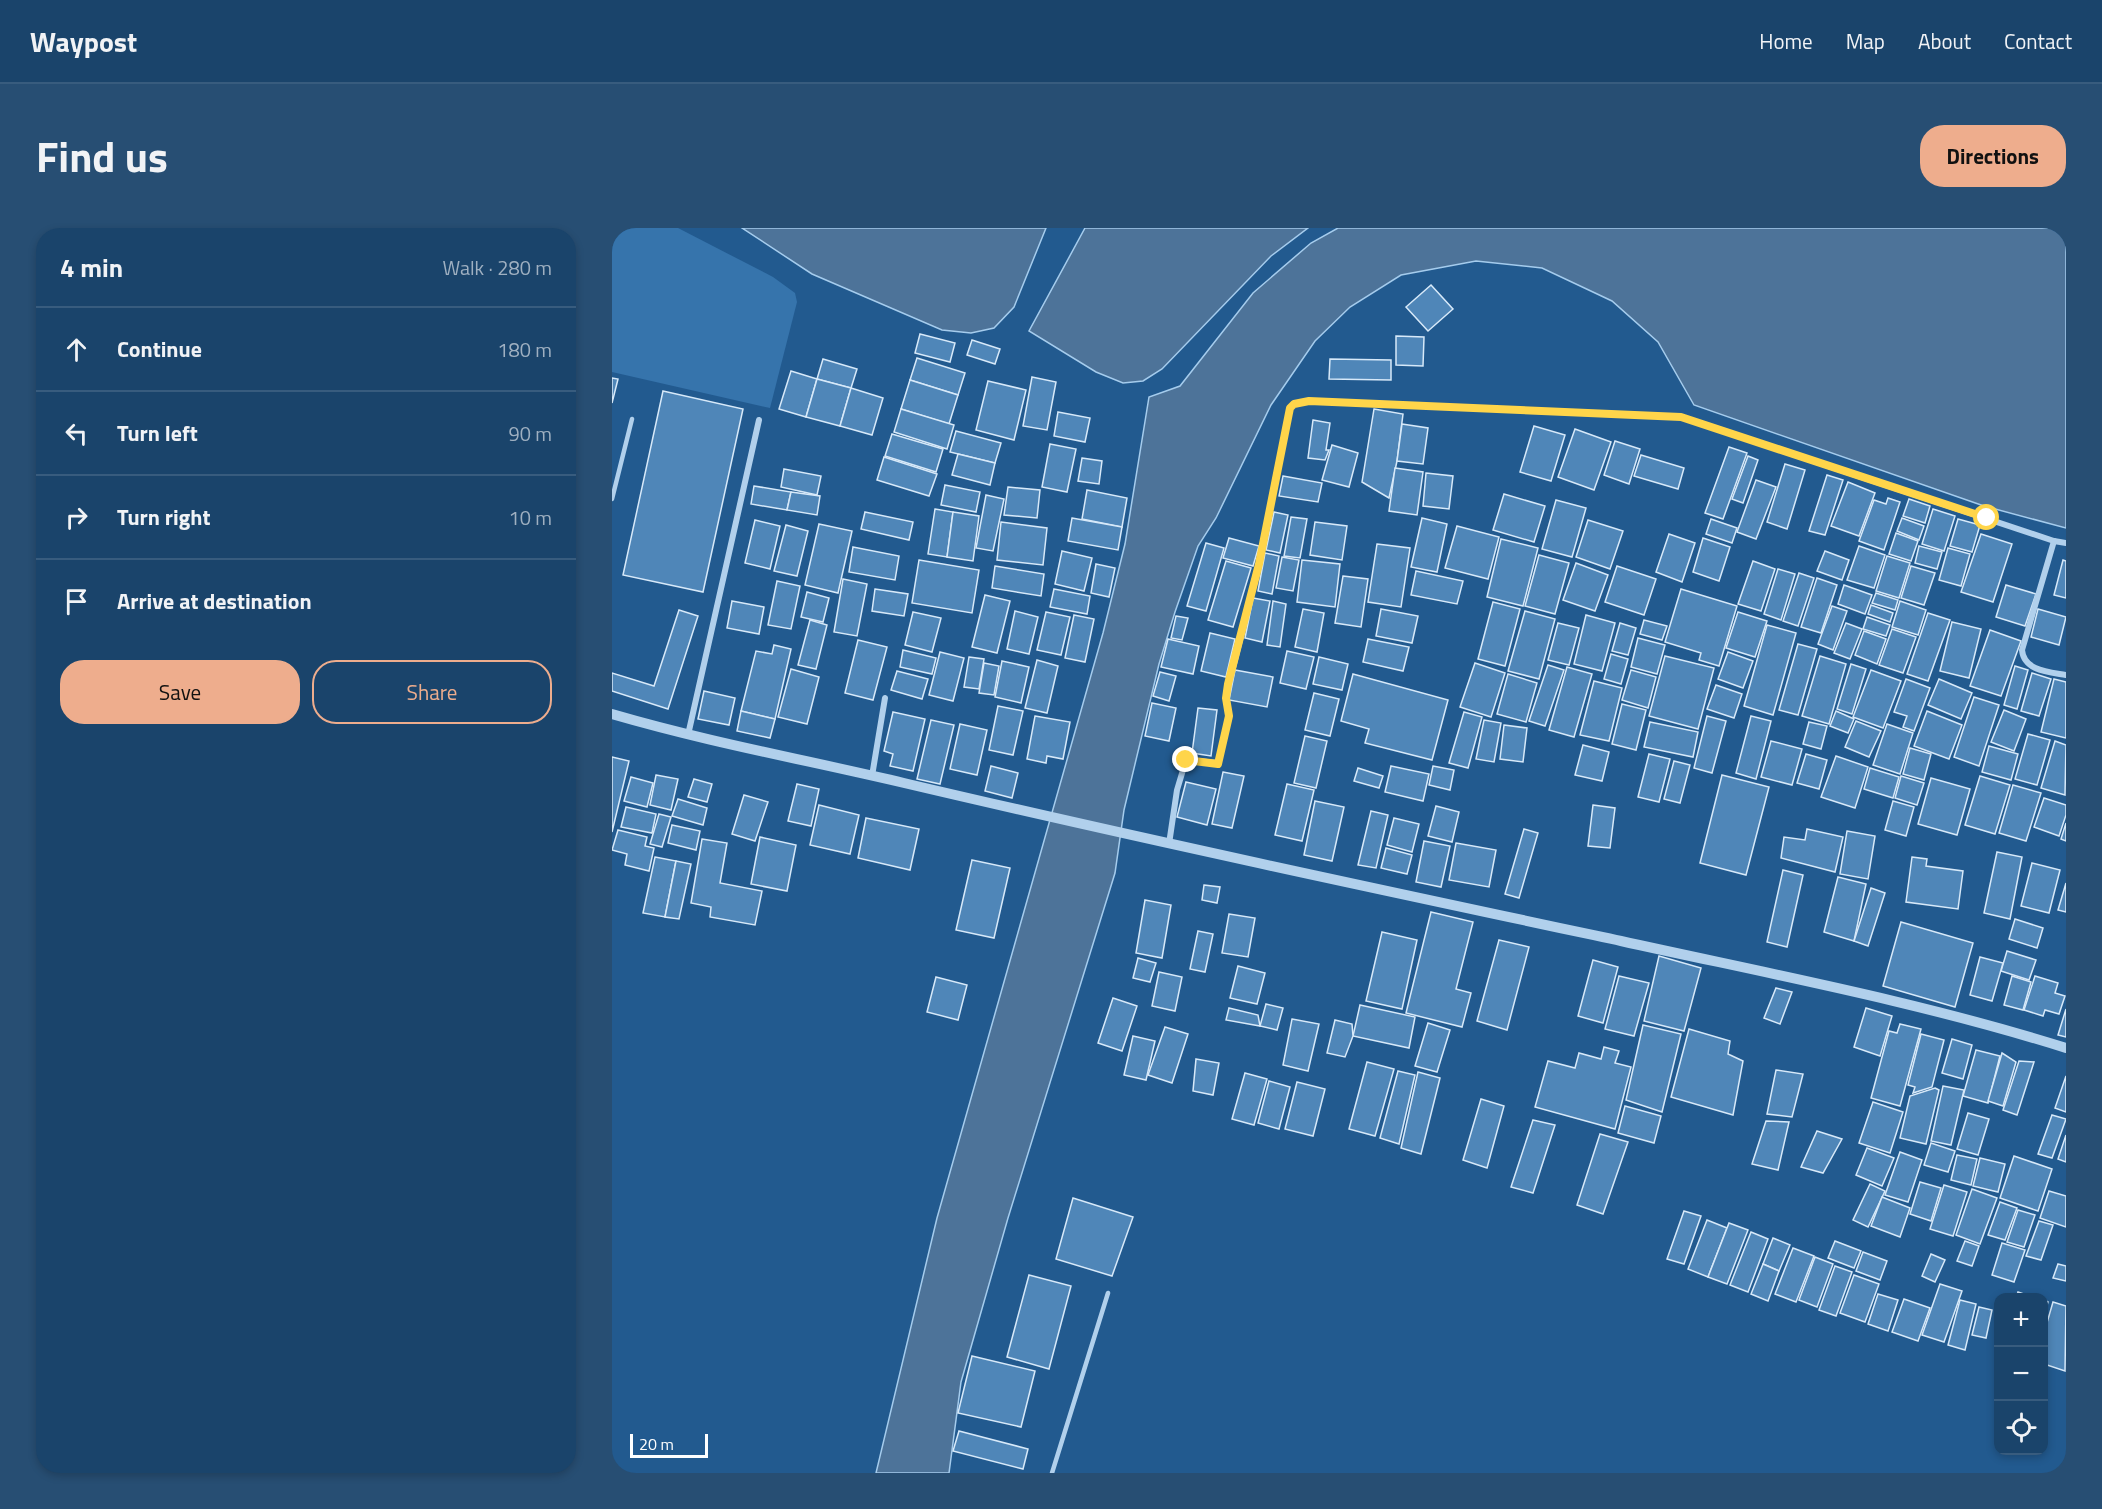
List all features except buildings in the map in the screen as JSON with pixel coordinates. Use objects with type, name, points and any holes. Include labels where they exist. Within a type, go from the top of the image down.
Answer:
[{"type":"street","points":[[1168,844],[1177,790],[1186,760],[1218,764],[1229,716],[1226,698],[1228,684],[1259,564],[1290,408],[1294,404],[1309,401],[1681,417],[2054,541],[2066,543]]},
{"type":"street","points":[[688,736],[759,420]]},
{"type":"street","points":[[2054,541],[2022,650],[2023,658],[2028,664],[2042,670],[2066,675]]},
{"type":"street","points":[[872,776],[885,698]]},
{"type":"street","points":[[612,714],[688,736],[1168,844],[1878,997],[2007,1029],[2066,1048]]},
{"type":"lane","points":[[612,499],[632,419]]},
{"type":"lane","points":[[1052,1473],[1108,1293]]},
{"type":"shaded area","points":[[612,228],[678,228],[773,277],[795,293],[797,302],[770,408],[612,372]]},
{"type":"shaded area","points":[[742,228],[1046,228],[1014,307],[994,328],[971,333],[942,330],[812,274]]},
{"type":"shaded area","points":[[1085,228],[1308,228],[1271,256],[1162,369],[1143,381],[1123,383],[1096,372],[1029,331]]},
{"type":"shaded area","points":[[1338,228],[2066,228],[2066,528],[1984,506],[1694,405],[1658,342],[1612,301],[1542,268],[1476,261],[1401,275],[1350,307],[1315,341],[1271,405],[1216,518],[1198,546],[1175,612],[1159,664],[1124,810],[1115,873],[1008,1218],[961,1382],[949,1473],[876,1473],[937,1218],[1103,633],[1125,544],[1149,397],[1180,386],[1253,293],[1311,243]]},
{"type":"route","points":[[1186,760],[1218,764],[1229,716],[1226,698],[1228,684],[1259,564],[1290,408],[1294,404],[1309,401],[1681,417],[1987,518]]}]
